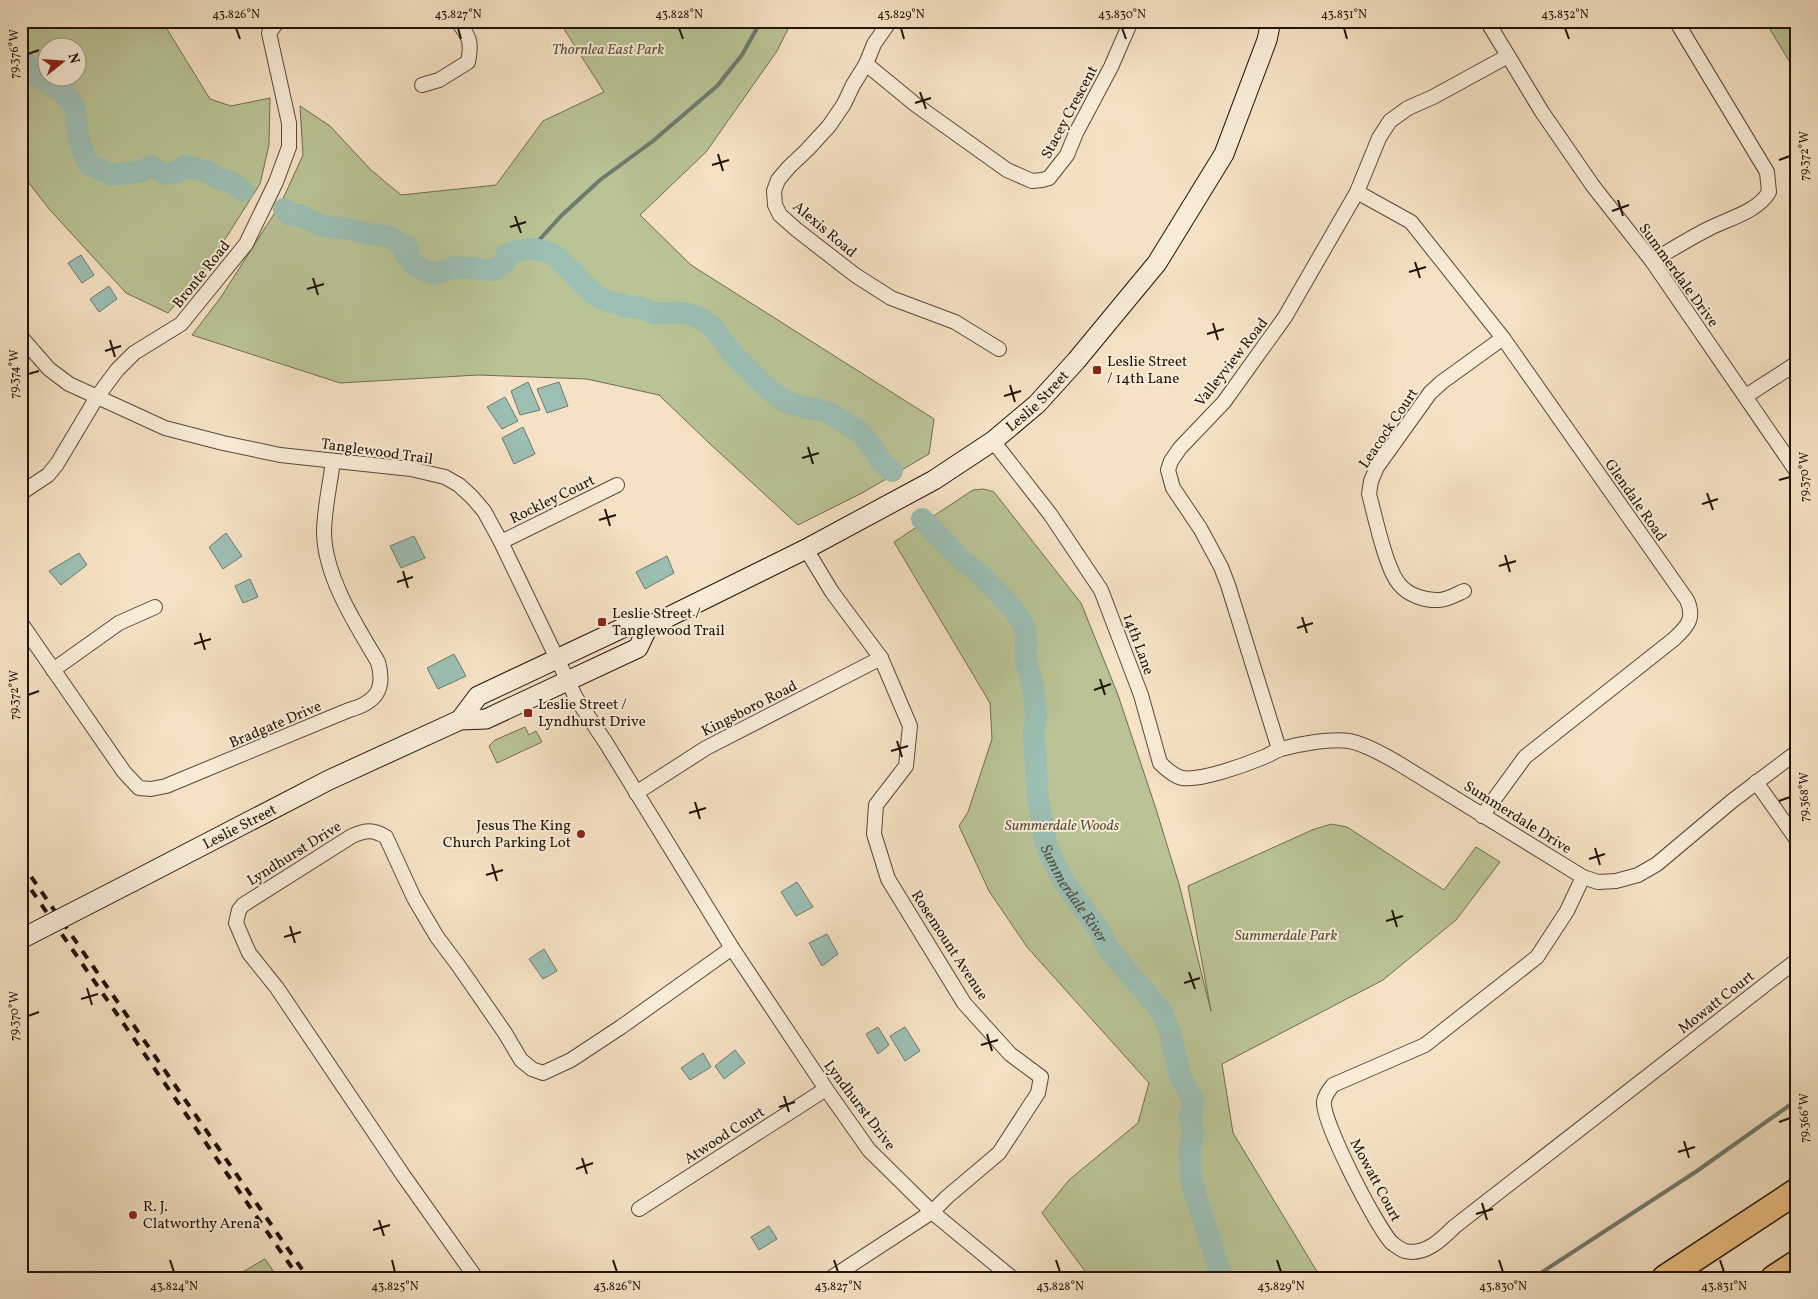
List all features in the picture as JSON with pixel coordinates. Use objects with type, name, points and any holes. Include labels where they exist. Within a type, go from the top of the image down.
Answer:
[{"type":"highway","points":[[1665,1278],[1797,1191]]},
{"type":"highway","points":[[1774,1278],[1797,1263]]},
{"type":"main road","name":"Leslie Street","points":[[460,720],[478,696],[629,625],[648,627],[806,549],[934,480],[993,441],[1037,404],[1076,361],[1157,263],[1224,154],[1266,40],[1271,21]]},
{"type":"main road","name":"Leslie Street","points":[[21,939],[329,780],[460,720],[486,718],[638,648],[648,627]]},
{"type":"street","name":"Bronte Road","points":[[21,493],[48,475],[117,370],[134,353],[181,324],[246,244],[276,182],[289,147],[288,123],[269,34],[278,21]]},
{"type":"street","points":[[422,85],[439,80],[468,62],[471,47],[468,34],[457,21]]},
{"type":"street","name":"Alexis Road","points":[[890,21],[874,44],[866,64],[844,104],[828,126],[778,180],[774,191],[776,205],[780,215],[855,275],[891,298],[956,322],[999,349]]},
{"type":"street","name":"Stacey Crescent","points":[[866,64],[916,105],[1008,170],[1032,181],[1042,180],[1049,178],[1067,156],[1076,133],[1111,68],[1132,21]]},
{"type":"street","name":"Summerdale Drive","points":[[1487,21],[1542,112],[1593,186],[1652,261],[1797,472]]},
{"type":"street","points":[[1652,261],[1710,228],[1752,208],[1762,202],[1769,192],[1767,172],[1676,21]]},
{"type":"street","name":"Valleyview Road","points":[[1279,749],[1222,567],[1193,516],[1173,488],[1168,470],[1171,461],[1180,448],[1224,402],[1285,317],[1356,192],[1379,138],[1390,121],[1396,115],[1508,56]]},
{"type":"street","name":"Glendale Road","points":[[1356,192],[1378,206],[1411,222],[1503,338],[1687,600],[1692,610],[1683,630],[1674,639],[1525,756],[1482,816]]},
{"type":"street","points":[[21,338],[49,369],[69,384],[97,398]]},
{"type":"street","name":"Leacock Court","points":[[1464,591],[1439,600],[1425,599],[1407,592],[1399,584],[1391,571],[1369,494],[1371,481],[1377,467],[1430,393],[1442,382],[1503,338]]},
{"type":"street","points":[[1746,396],[1797,363]]},
{"type":"street","name":"Tanglewood Trail","points":[[97,398],[165,428],[223,443],[280,455],[411,469],[445,477],[459,485],[484,511],[558,658],[567,680]]},
{"type":"street","name":"14th Lane","points":[[993,441],[1050,514],[1101,590],[1141,695],[1160,763],[1168,771],[1180,777],[1190,778],[1228,770],[1264,758],[1279,749]]},
{"type":"street","name":"Bradgate Drive","points":[[21,623],[124,772],[139,788],[151,789],[166,786],[348,710],[363,706],[373,700],[381,685],[381,672],[378,662],[346,604],[327,558],[325,523],[333,461]]},
{"type":"street","name":"Rockley Court","points":[[501,542],[618,485]]},
{"type":"street","name":"Rosemount Avenue","points":[[806,549],[832,592],[881,658],[910,726],[906,766],[876,806],[874,834],[888,879],[964,1003],[1010,1054],[1041,1077],[1038,1093],[999,1153],[932,1212],[832,1278]]},
{"type":"street","points":[[53,670],[119,623],[155,607]]},
{"type":"street","name":"Kingsboro Road","points":[[636,793],[706,748],[881,658]]},
{"type":"street","name":"Lyndhurst Drive","points":[[567,680],[576,698],[606,743],[732,948],[869,1150],[932,1212],[1012,1278]]},
{"type":"street","name":"Summerdale Drive","points":[[1279,749],[1315,743],[1350,741],[1379,752],[1583,877],[1598,882],[1616,881],[1638,875],[1657,864],[1676,846],[1797,752]]},
{"type":"street","points":[[1756,782],[1797,840]]},
{"type":"street","name":"Lyndhurst Drive","points":[[476,1278],[403,1175],[277,988],[249,953],[236,923],[239,910],[256,895],[352,836],[365,831],[377,831],[386,836],[414,898],[437,937],[506,1032],[521,1060],[532,1069],[543,1073],[571,1060],[621,1027],[732,948]]},
{"type":"street","name":"Mowatt Court","points":[[1583,877],[1567,911],[1536,958],[1425,1045],[1333,1085],[1327,1092],[1324,1101],[1324,1111],[1338,1145],[1381,1228],[1392,1242],[1404,1251],[1429,1248],[1440,1240],[1454,1227],[1797,960]]},
{"type":"street","name":"Atwood Court","points":[[639,1209],[826,1089]]},
{"type":"green space","points":[[21,21],[162,21],[210,99],[231,106],[270,98],[269,145],[260,184],[208,266],[168,313],[126,293],[50,210],[21,173]]},
{"type":"green space","name":"Thornlea East Park","points":[[559,21],[792,21],[777,51],[706,152],[640,215],[691,265],[934,419],[929,454],[862,493],[798,525],[659,395],[587,379],[478,375],[340,383],[192,335],[221,297],[281,203],[303,155],[300,106],[330,126],[371,170],[401,195],[496,185],[543,121],[604,92]]},
{"type":"green space","points":[[1765,21],[1797,21],[1797,74]]},
{"type":"green space","name":"Summerdale Woods","points":[[984,489],[994,492],[1081,603],[1118,695],[1156,809],[1179,884],[1211,1011],[1188,886],[1312,830],[1331,824],[1347,827],[1444,890],[1476,847],[1500,862],[1456,920],[1383,980],[1222,1064],[1233,1133],[1321,1278],[1090,1278],[1042,1213],[1070,1179],[1138,1123],[1149,1083],[1027,947],[989,891],[959,826],[968,812],[992,739],[990,703],[894,542],[973,490]]},
{"type":"green space","points":[[525,727],[529,735],[536,731],[542,742],[497,763],[489,746],[495,740]]},
{"type":"green space","points":[[265,1259],[278,1278],[232,1278]]},
{"type":"water","points":[[81,255],[94,275],[82,283],[68,263]]},
{"type":"water","points":[[109,286],[117,299],[99,312],[90,299]]},
{"type":"water","points":[[528,382],[540,410],[520,415],[511,391]]},
{"type":"water","points":[[559,382],[568,406],[547,413],[537,389]]},
{"type":"water","points":[[505,397],[518,421],[502,429],[487,407]]},
{"type":"water","points":[[523,427],[535,454],[514,464],[502,438]]},
{"type":"water","points":[[226,533],[242,556],[223,569],[209,547]]},
{"type":"water","points":[[414,536],[425,558],[401,568],[390,546]]},
{"type":"water","points":[[79,553],[87,565],[61,585],[49,571]]},
{"type":"water","points":[[667,556],[674,573],[645,589],[636,572]]},
{"type":"water","points":[[250,579],[258,597],[243,603],[235,586]]},
{"type":"water","points":[[454,654],[466,676],[438,689],[427,668]]},
{"type":"water","points":[[797,882],[813,907],[796,916],[781,892]]},
{"type":"water","points":[[827,934],[838,954],[822,966],[809,943]]},
{"type":"water","points":[[544,949],[557,971],[543,979],[529,959]]},
{"type":"water","points":[[878,1027],[889,1045],[878,1054],[866,1034]]},
{"type":"water","points":[[905,1027],[920,1051],[905,1061],[890,1036]]},
{"type":"water","points":[[735,1050],[745,1063],[724,1079],[715,1066]]},
{"type":"water","points":[[703,1053],[711,1067],[690,1080],[681,1068]]},
{"type":"water","points":[[769,1226],[777,1239],[759,1250],[751,1237]]},
{"type":"waterway","points":[[532,248],[561,216],[600,180],[653,141],[717,86],[742,55],[761,21]]},
{"type":"waterway","points":[[21,58],[36,75],[65,94],[75,108],[79,141],[88,164],[112,175],[141,171],[152,166],[165,174],[177,172],[185,166],[209,172],[217,178],[231,182],[243,191]]},
{"type":"waterway","points":[[284,209],[290,215],[299,215],[323,226],[387,236],[408,248],[405,254],[416,267],[434,274],[455,267],[494,270],[505,262],[507,254],[524,250],[534,249],[552,254],[590,290],[604,300],[622,304],[625,307],[638,307],[653,313],[686,313],[702,319],[714,328],[731,352],[768,389],[786,402],[829,413],[860,432],[881,462],[892,471]]},
{"type":"waterway","name":"Summerdale River","points":[[922,519],[963,561],[979,573],[1015,611],[1023,624],[1026,634],[1026,660],[1034,692],[1036,715],[1034,733],[1038,800],[1047,848],[1064,882],[1098,929],[1110,951],[1162,1012],[1170,1033],[1180,1076],[1193,1100],[1190,1119],[1193,1132],[1190,1151],[1191,1181],[1222,1278]]},
{"type":"waterway","points":[[1533,1278],[1697,1171],[1797,1100]]},
{"type":"railway","points":[[21,862],[308,1278]]},
{"type":"railway","points":[[21,875],[299,1278]]},
{"type":"place","name":"Leslie Street / 14th Lane","points":[[1097,370]]},
{"type":"place","name":"Leslie Street / Tanglewood Trail","points":[[602,622]]},
{"type":"place","name":"Leslie Street / Lyndhurst Drive","points":[[528,713]]},
{"type":"place","name":"Jesus The King Church Parking Lot","points":[[581,834]]},
{"type":"place","name":"R. J. Clatworthy Arena","points":[[133,1215]]},
{"type":"park label","name":"Summerdale Park","points":[[1286,935]]}]
